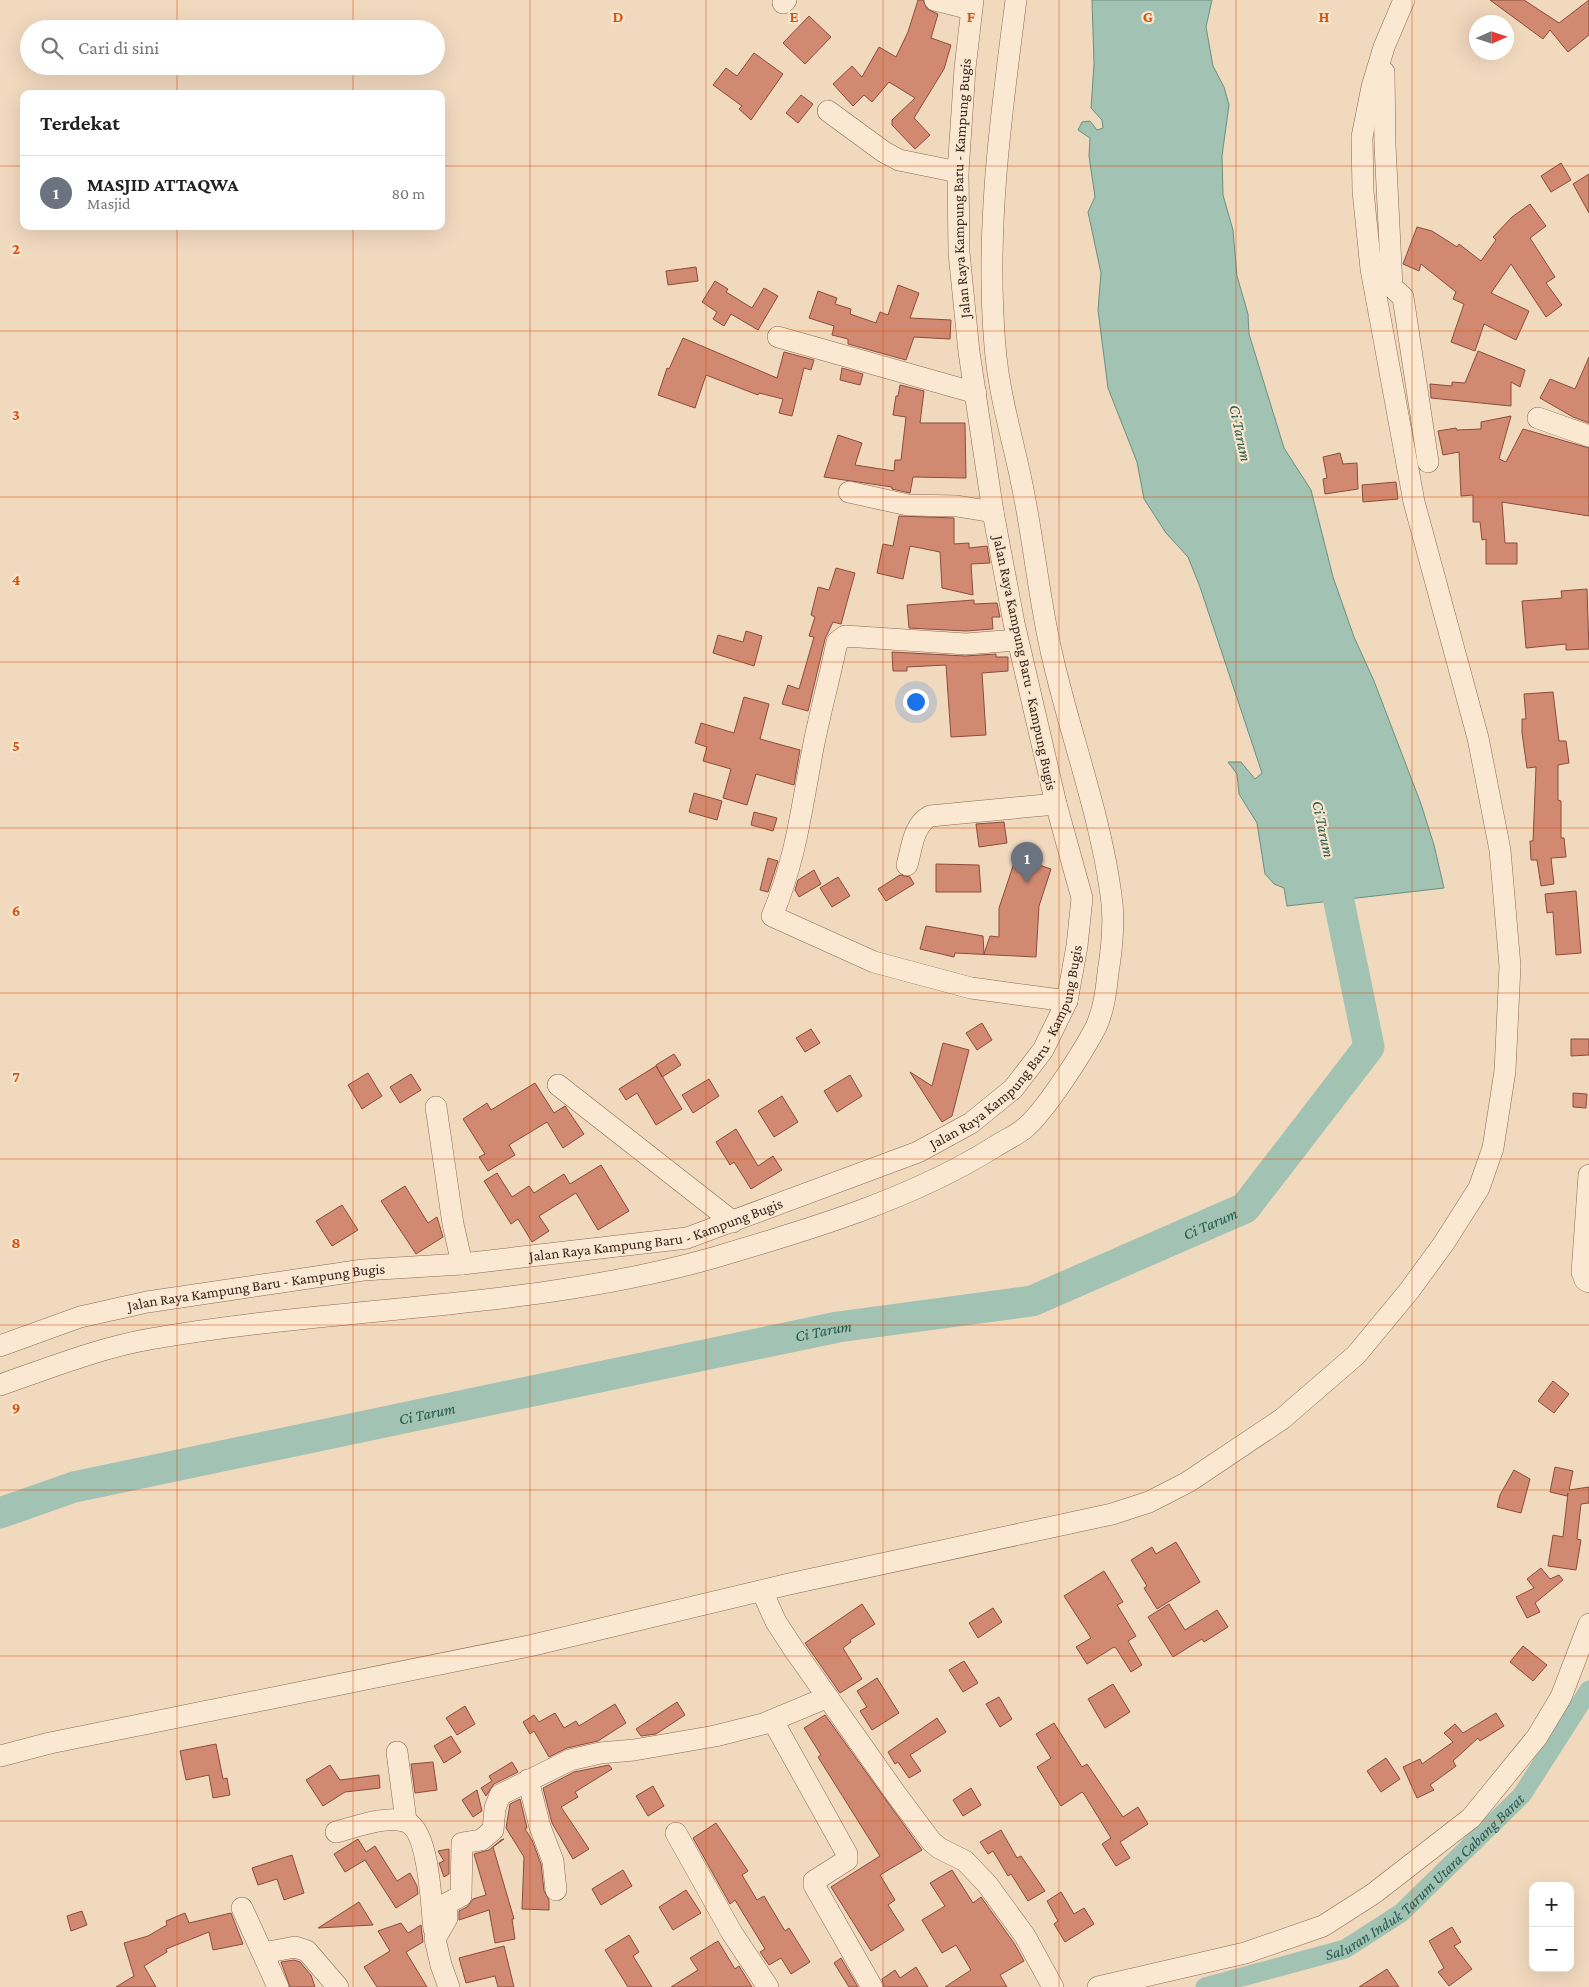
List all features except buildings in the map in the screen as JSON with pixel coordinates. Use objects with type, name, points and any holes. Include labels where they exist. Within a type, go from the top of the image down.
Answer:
[{"type":"street","points":[[935,0],[972,4]]},
{"type":"street","points":[[0,1385],[63,1363],[145,1340],[297,1319],[414,1309],[570,1290],[710,1258],[866,1208],[962,1168],[1026,1127],[1056,1090],[1091,1036],[1104,1006],[1112,945],[1112,899],[1090,796],[1052,655],[1025,498],[1001,388],[995,348],[992,253],[996,158],[1016,0]]},
{"type":"street","points":[[0,1756],[50,1743],[529,1646],[762,1591],[1112,1514],[1149,1502],[1188,1482],[1282,1419],[1356,1355],[1429,1265],[1479,1188],[1493,1148],[1505,1070],[1510,966],[1506,909],[1493,810],[1474,721],[1414,502],[1370,270],[1363,191],[1362,137],[1372,88],[1384,47],[1404,0]]},
{"type":"street","name":"Jalan Raya Kampung Baru - Kampung Bugis","points":[[0,1346],[80,1317],[147,1302],[363,1270],[462,1264],[687,1238],[918,1152],[971,1123],[1013,1089],[1044,1050],[1067,1001],[1077,946],[1082,898],[1056,804],[1017,640],[992,512],[969,352],[959,253],[958,172],[972,4]]},
{"type":"street","points":[[1384,47],[1385,145],[1392,287],[1403,297],[1428,462]]},
{"type":"street","points":[[828,111],[884,152],[899,160],[958,172]]},
{"type":"street","points":[[778,337],[976,393]]},
{"type":"street","points":[[1538,418],[1589,436]]},
{"type":"street","points":[[849,492],[908,505],[957,506],[992,512]]},
{"type":"street","points":[[1017,640],[966,644],[845,636],[837,642],[814,744],[796,849],[783,892],[772,916],[832,945],[883,965],[971,988],[1067,1001]]},
{"type":"street","points":[[907,865],[918,826],[930,816],[1056,804]]},
{"type":"street","points":[[558,1085],[733,1222]]},
{"type":"street","points":[[436,1107],[453,1224],[462,1264]]},
{"type":"street","points":[[1589,1175],[1582,1272],[1585,1280],[1589,1282]]},
{"type":"street","points":[[762,1591],[776,1622],[896,1794],[931,1840],[939,1848],[965,1861],[1007,1909],[1025,1936],[1053,1987]]},
{"type":"street","points":[[1098,1987],[1245,1953],[1323,1926],[1373,1894],[1471,1818],[1538,1737],[1561,1697],[1589,1624]]},
{"type":"street","points":[[435,1939],[447,1918],[446,1904],[461,1896],[462,1843],[481,1840],[487,1837],[493,1828],[493,1816],[498,1798],[528,1780],[570,1760],[600,1753],[634,1750],[715,1736],[773,1721],[828,1697]]},
{"type":"street","points":[[773,1721],[847,1854],[847,1860],[817,1878],[814,1885],[872,1987]]},
{"type":"street","points":[[398,1752],[406,1821],[419,1835],[424,1848],[435,1939],[450,1987]]},
{"type":"street","points":[[528,1780],[540,1826],[553,1861],[556,1890]]},
{"type":"street","points":[[336,1832],[380,1822],[406,1821]]},
{"type":"street","points":[[676,1833],[732,1933],[768,1987]]},
{"type":"street","points":[[242,1908],[278,1987]]},
{"type":"street","points":[[262,1953],[300,1947],[307,1951],[338,1987]]},
{"type":"water","points":[[1092,0],[1212,0],[1206,27],[1213,66],[1224,87],[1229,105],[1222,156],[1223,195],[1233,230],[1237,276],[1248,314],[1249,334],[1284,448],[1311,490],[1333,577],[1354,637],[1374,681],[1421,804],[1434,845],[1444,888],[1287,906],[1284,888],[1274,884],[1265,874],[1257,823],[1239,794],[1237,774],[1228,762],[1241,762],[1255,779],[1262,773],[1200,587],[1188,557],[1166,533],[1144,499],[1137,462],[1108,388],[1098,310],[1101,273],[1088,212],[1095,197],[1089,156],[1090,138],[1078,130],[1082,122],[1090,121],[1097,130],[1103,128],[1102,120],[1091,108],[1094,64]]},
{"type":"waterway","name":"Ci Tarum","points":[[0,1513],[74,1487],[838,1327],[1032,1301],[1245,1208],[1369,1047],[1330,858]]},
{"type":"waterway","name":"Saluran Induk Tarum Utara Cabang Barat","points":[[1205,1987],[1345,1949],[1401,1913],[1522,1795],[1589,1690]]},
{"type":"place","name":"MASJID ATTAQWA","points":[[1027,883]]}]
